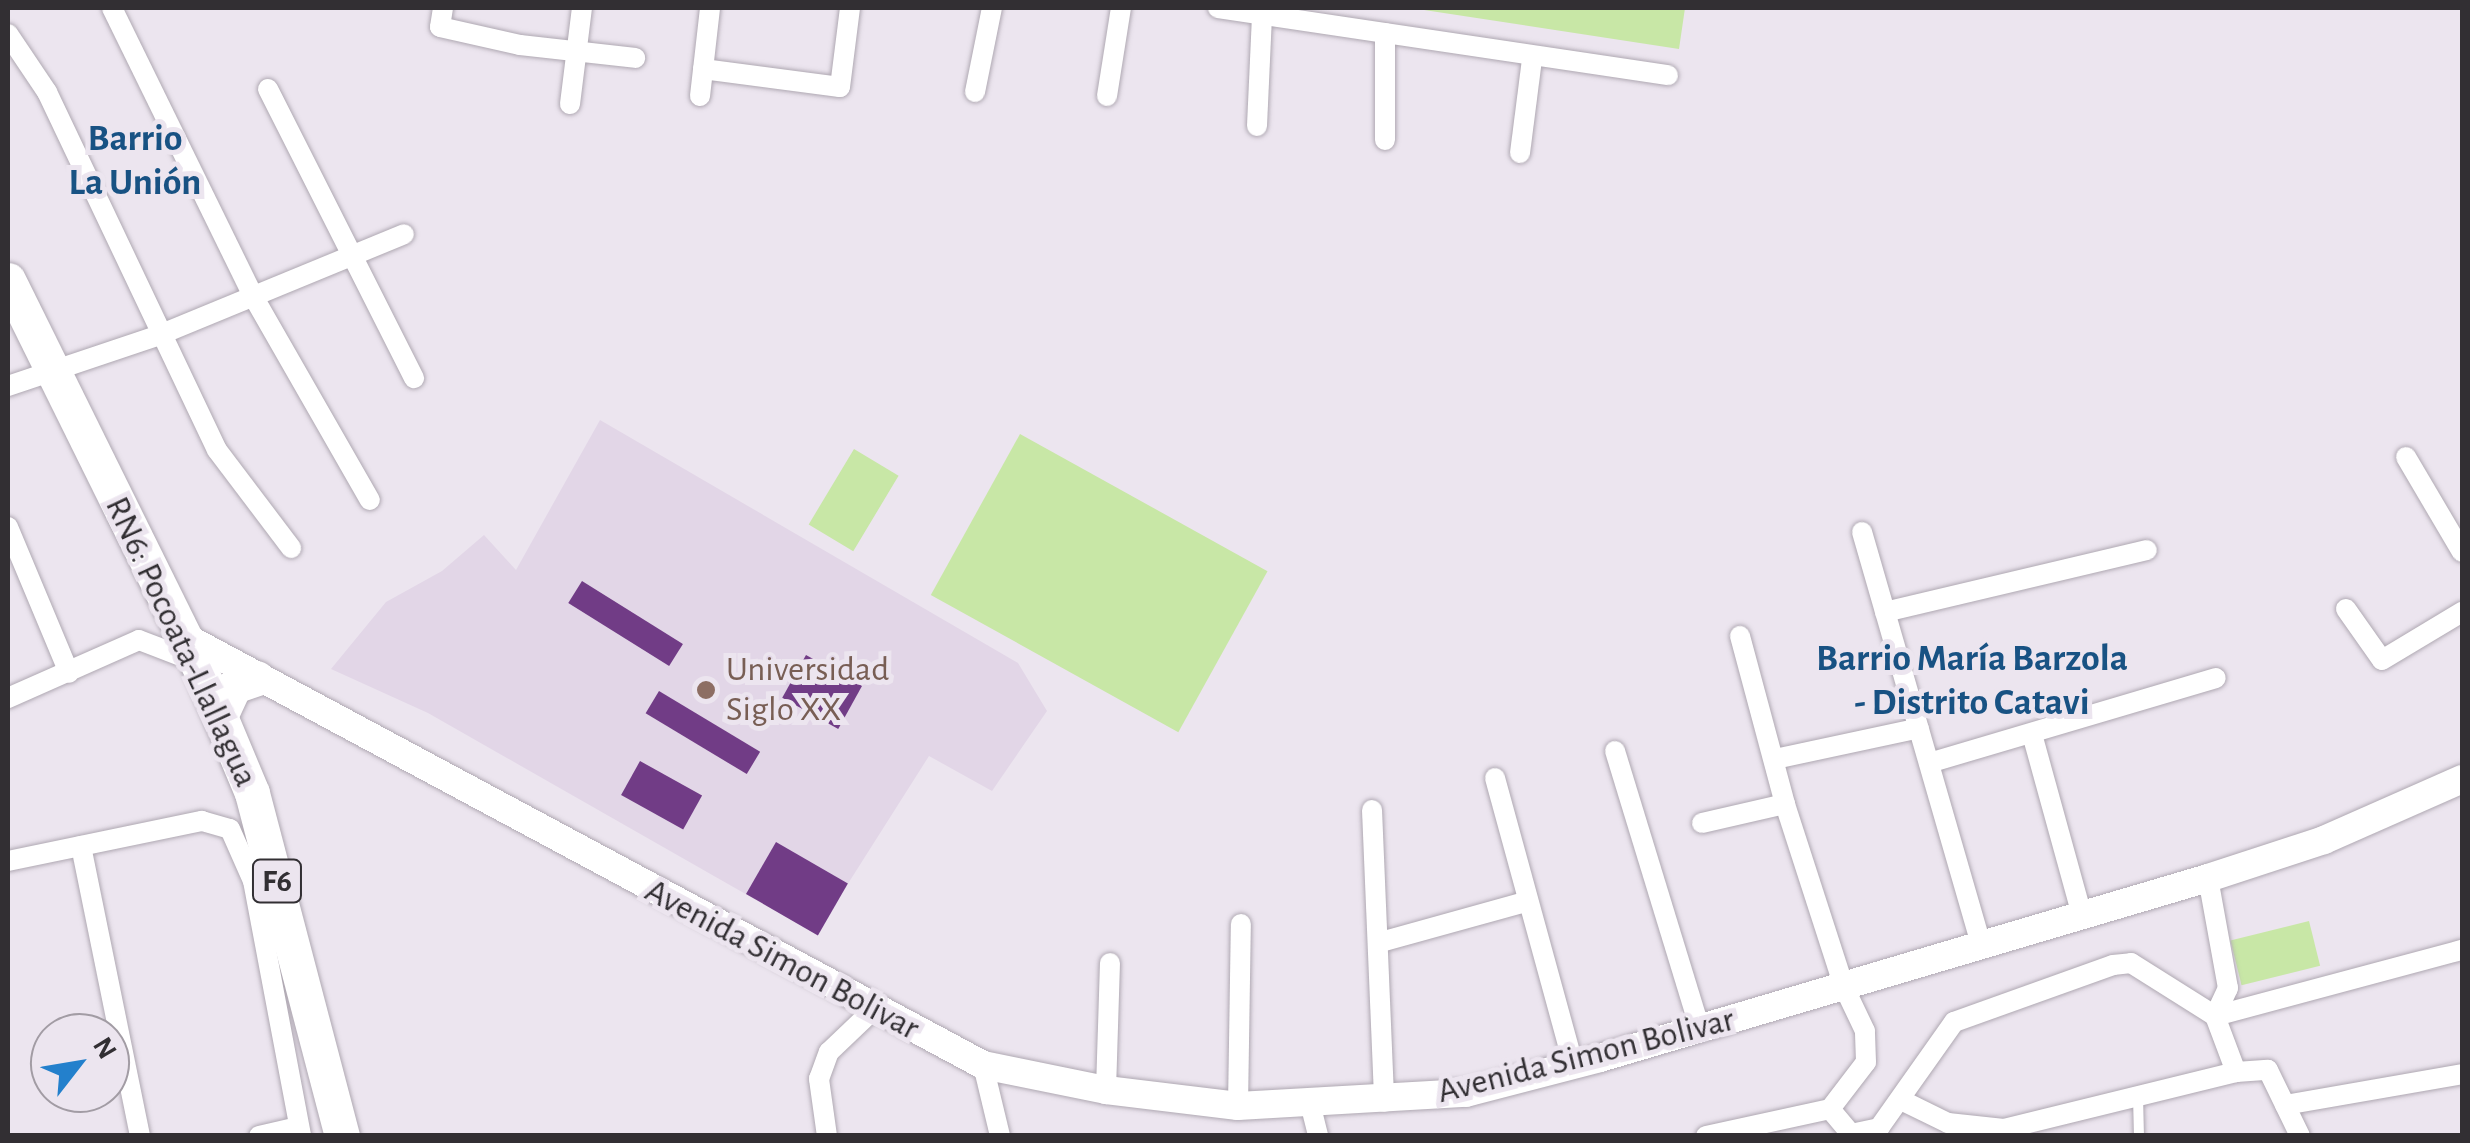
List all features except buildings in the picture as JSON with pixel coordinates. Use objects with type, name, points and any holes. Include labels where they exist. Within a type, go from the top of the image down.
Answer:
[{"type":"highway","name":"RN6: Pocoata-Llallagua","points":[[8,280],[190,649],[252,793],[342,1136]]},
{"type":"highway","points":[[220,714],[234,686],[257,678]]},
{"type":"main road","name":"Avenida Simon Bolivar","points":[[190,649],[257,678],[983,1065],[1106,1090],[1238,1106],[1311,1107],[1466,1093],[1844,988],[2208,878],[2324,840],[2462,780]]},
{"type":"street","points":[[112,8],[253,296],[370,500]]},
{"type":"street","points":[[443,8],[440,27],[576,54],[635,58]]},
{"type":"street","points":[[570,104],[582,8]]},
{"type":"street","points":[[700,96],[710,8]]},
{"type":"street","points":[[703,69],[840,87],[850,8]]},
{"type":"street","points":[[976,92],[992,8]]},
{"type":"street","points":[[1107,96],[1121,8]]},
{"type":"street","points":[[1218,8],[1532,60],[1668,75]]},
{"type":"street","points":[[1257,126],[1262,14]]},
{"type":"street","points":[[8,34],[46,92],[157,336],[217,450],[291,548]]},
{"type":"street","points":[[1385,34],[1385,140]]},
{"type":"street","points":[[1520,152],[1532,60]]},
{"type":"street","points":[[268,89],[414,378]]},
{"type":"street","points":[[8,386],[157,336],[404,234]]},
{"type":"street","points":[[2406,457],[2462,552]]},
{"type":"street","points":[[8,527],[69,673]]},
{"type":"street","points":[[1862,532],[1981,944]]},
{"type":"street","points":[[1885,612],[2147,550]]},
{"type":"street","points":[[2346,610],[2382,660],[2462,612]]},
{"type":"street","points":[[1706,1136],[1830,1109],[1866,1062],[1865,1031],[1844,988],[1785,804],[1740,636]]},
{"type":"street","points":[[8,698],[139,640],[190,649]]},
{"type":"street","points":[[1929,763],[2216,678]]},
{"type":"street","points":[[1774,758],[1918,728]]},
{"type":"street","points":[[2032,734],[2082,915]]},
{"type":"street","points":[[1615,751],[1700,1029]]},
{"type":"street","points":[[1495,778],[1525,902],[1573,1064]]},
{"type":"street","points":[[1702,823],[1785,804]]},
{"type":"street","points":[[1372,810],[1381,942],[1384,1102]]},
{"type":"street","points":[[8,861],[202,822],[230,829],[253,881],[300,1131],[259,1136]]},
{"type":"street","points":[[81,846],[140,1136]]},
{"type":"street","points":[[2208,878],[2228,988],[2216,1016]]},
{"type":"street","points":[[1381,942],[1525,902]]},
{"type":"street","points":[[1238,1106],[1241,924]]},
{"type":"street","points":[[2216,1016],[2462,950]]},
{"type":"street","points":[[1106,1090],[1110,962]]},
{"type":"street","points":[[1830,1109],[1851,1134],[1878,1128],[1954,1022],[2113,965],[2131,963],[2216,1016],[2236,1072]]},
{"type":"street","points":[[828,1136],[819,1080],[829,1052],[874,1009]]},
{"type":"street","points":[[983,1065],[1000,1136]]},
{"type":"street","points":[[1900,1100],[1968,1128],[2043,1128],[2138,1095],[2236,1072],[2268,1070],[2300,1136]]},
{"type":"street","points":[[2286,1105],[2462,1074]]},
{"type":"street","points":[[1311,1107],[1318,1136]]},
{"type":"lane","points":[[2138,1095],[2139,1136]]},
{"type":"shaded area","name":"Universidad Siglo XX","points":[[600,420],[1018,663],[1047,711],[992,791],[929,756],[816,934],[428,713],[331,669],[386,602],[442,571],[484,535],[516,570]]},
{"type":"green space","points":[[1411,8],[1685,8],[1679,49]]},
{"type":"green space","points":[[1020,434],[1268,571],[1178,732],[931,595]]},
{"type":"green space","points":[[854,449],[899,476],[853,551],[809,524]]},
{"type":"green space","points":[[2309,921],[2320,966],[2242,985],[2230,941]]},
{"type":"place","name":"Universidad Siglo XX","points":[[706,690]]},
{"type":"district","name":"Barrio La Unión","points":[[135,162]]},
{"type":"district","name":"Barrio María Barzola - Distrito Catavi","points":[[1972,682]]}]
